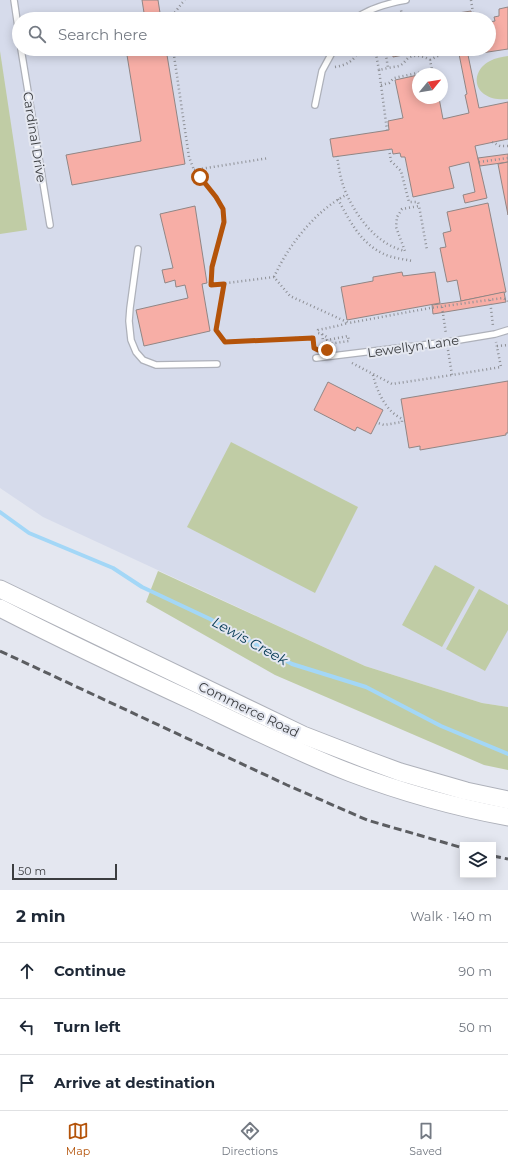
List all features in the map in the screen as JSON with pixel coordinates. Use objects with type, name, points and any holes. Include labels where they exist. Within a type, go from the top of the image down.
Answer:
[{"type":"main road","name":"Commerce Road","points":[[0,589],[303,735],[400,772],[508,800]]},
{"type":"main road","name":"Commerce Road","points":[[0,608],[42,630],[315,758],[403,791],[508,817]]},
{"type":"lane","points":[[14,0],[16,12]]},
{"type":"lane","points":[[366,12],[374,8],[406,0]]},
{"type":"lane","name":"Cardinal Drive","points":[[22,56],[50,225]]},
{"type":"lane","points":[[315,105],[322,71],[330,56]]},
{"type":"lane","points":[[138,249],[129,321],[131,340],[139,357],[156,365],[217,364]]},
{"type":"lane","name":"Lewellyn Lane","points":[[316,358],[447,342],[495,334],[508,330]]},
{"type":"path","points":[[175,12],[185,0]]},
{"type":"path","points":[[471,0],[473,12]]},
{"type":"path","points":[[401,8],[402,12]]},
{"type":"path","points":[[174,56],[189,157],[194,170],[216,197],[223,209],[224,222],[212,267],[211,285],[274,277]]},
{"type":"path","points":[[336,67],[345,66],[356,56]]},
{"type":"path","points":[[376,56],[387,130]]},
{"type":"path","points":[[386,56],[388,68]]},
{"type":"path","points":[[379,70],[400,65],[414,56],[427,57],[430,60],[432,70],[394,78],[389,83],[381,85]]},
{"type":"path","points":[[430,60],[438,56]]},
{"type":"path","points":[[492,142],[500,146],[508,146]]},
{"type":"path","points":[[389,149],[391,161],[401,171],[409,202],[418,202],[426,250]]},
{"type":"path","points":[[337,156],[340,176],[346,195],[362,221],[382,242],[398,250],[405,251],[396,227],[397,217],[402,209],[419,206]]},
{"type":"path","points":[[194,170],[269,158]]},
{"type":"path","points":[[479,162],[508,158]]},
{"type":"path","points":[[274,277],[296,240],[314,219],[338,199],[346,195]]},
{"type":"path","points":[[338,199],[352,226],[371,246],[384,255],[412,260]]},
{"type":"path","points":[[274,277],[290,296],[349,323]]},
{"type":"path","points":[[224,284],[216,330],[225,342],[313,338],[314,348],[318,350]]},
{"type":"path","points":[[322,334],[324,347],[328,344],[349,341],[348,336],[328,340],[327,337],[322,334],[318,333],[318,330],[349,323],[442,307],[504,298],[508,301]]},
{"type":"path","points":[[490,300],[494,327]]},
{"type":"path","points":[[442,307],[446,334]]},
{"type":"path","points":[[347,361],[392,384],[501,367],[496,341]]},
{"type":"path","points":[[497,346],[508,345]]},
{"type":"path","points":[[448,349],[452,375]]},
{"type":"path","points":[[373,374],[375,385],[384,402],[392,412],[402,419],[402,422],[384,425],[378,423]]},
{"type":"shaded area","points":[[0,0],[508,0],[508,707],[482,703],[365,666],[43,517],[0,488]]},
{"type":"green space","points":[[0,51],[27,230],[0,234]]},
{"type":"green space","points":[[508,56],[508,99],[496,99],[487,96],[480,90],[478,85],[477,76],[479,71],[490,61],[496,58]]},
{"type":"green space","points":[[231,442],[358,507],[315,593],[187,527]]},
{"type":"green space","points":[[435,565],[475,587],[442,647],[402,625]]},
{"type":"green space","points":[[158,571],[365,666],[482,703],[508,707],[508,770],[484,765],[275,675],[146,602]]},
{"type":"green space","points":[[479,589],[508,605],[508,630],[485,671],[446,649]]},
{"type":"building","points":[[142,0],[158,0],[160,12],[144,12]]},
{"type":"building","points":[[508,7],[508,49],[496,51],[496,17],[499,16],[499,9]]},
{"type":"building","points":[[127,56],[167,56],[185,164],[72,185],[66,155],[141,141]]},
{"type":"building","points":[[459,56],[468,56],[479,108],[508,102],[508,139],[475,146],[487,198],[465,203],[463,195],[475,192],[469,162],[449,167],[454,188],[413,197],[405,157],[401,157],[400,153],[393,154],[392,149],[333,157],[330,139],[389,130],[388,121],[403,118],[395,80],[412,76],[412,104],[440,104],[443,119],[469,113],[465,95],[467,94]]},
{"type":"building","points":[[508,154],[508,162],[480,166],[478,158]]},
{"type":"building","points":[[508,162],[508,215],[498,164]]},
{"type":"building","points":[[488,203],[506,292],[461,301],[457,280],[447,282],[440,248],[446,247],[443,233],[451,231],[447,212]]},
{"type":"building","points":[[195,206],[207,283],[202,284],[210,331],[144,346],[136,310],[188,298],[185,285],[176,287],[175,280],[165,283],[162,270],[173,268],[160,214]]},
{"type":"building","points":[[402,272],[403,276],[435,272],[440,303],[347,320],[341,287],[373,281],[373,277]]},
{"type":"building","points":[[504,292],[506,302],[433,314],[432,305],[461,301]]},
{"type":"building","points":[[508,381],[508,433],[506,433],[506,435],[420,450],[420,446],[409,448],[401,399]]},
{"type":"building","points":[[328,382],[383,410],[371,434],[357,427],[355,431],[314,410]]},
{"type":"waterway","name":"Lewis Creek","points":[[0,512],[29,533],[113,568],[142,587],[210,619],[292,664],[366,687],[441,726],[508,754]]},
{"type":"railway","points":[[0,651],[287,785],[367,820],[460,847]]},
{"type":"railway","points":[[496,857],[508,859]]},
{"type":"route","points":[[200,177],[216,197],[223,209],[224,222],[212,267],[211,285],[224,284],[218,311],[216,330],[225,342],[313,338],[314,348],[318,350],[327,350]]}]
